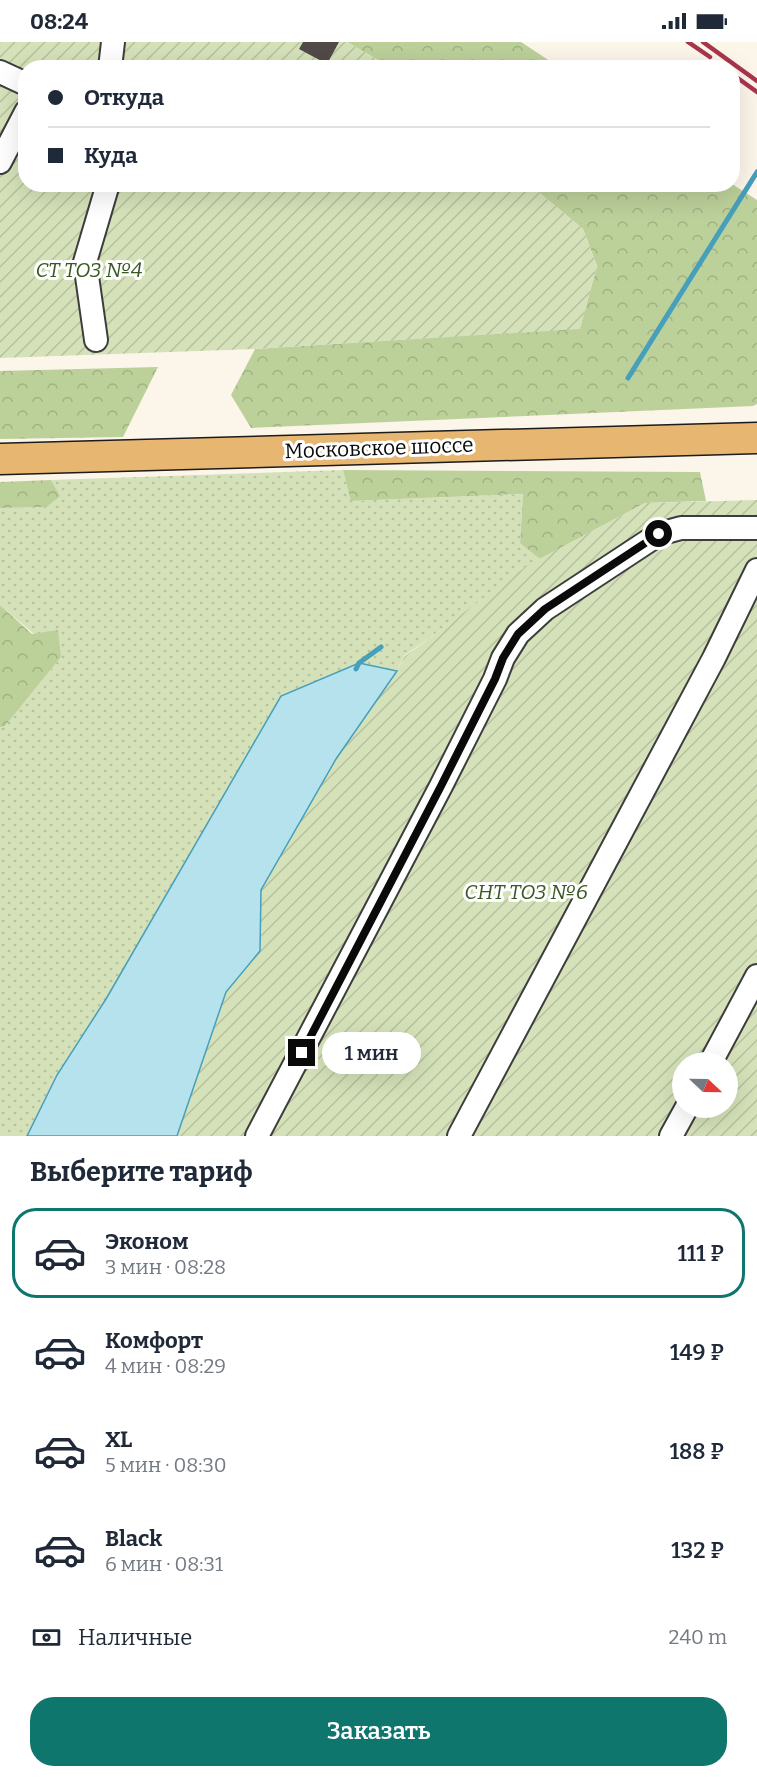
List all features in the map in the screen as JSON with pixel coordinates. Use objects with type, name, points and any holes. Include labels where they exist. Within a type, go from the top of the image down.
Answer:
[{"type":"main road","name":"Московское шоссе","points":[[0,459],[757,438]]},
{"type":"lane","points":[[111,60],[113,42]]},
{"type":"lane","points":[[0,72],[18,80]]},
{"type":"lane","points":[[0,162],[18,127]]},
{"type":"lane","points":[[96,340],[86,262],[106,192]]},
{"type":"lane","points":[[257,1136],[441,786],[495,679],[503,658],[518,634],[545,609],[659,534],[681,528],[757,528]]},
{"type":"lane","points":[[459,1136],[714,658],[757,570]]},
{"type":"lane","points":[[716,1052],[757,976]]},
{"type":"lane","points":[[671,1136],[681,1118]]},
{"type":"green space","name":"СТ ТОЗ №4","points":[[0,42],[347,42],[378,60],[18,60],[18,192],[538,192],[583,229],[597,266],[580,329],[255,349],[0,358]]},
{"type":"green space","points":[[347,42],[521,42],[548,60],[378,60]]},
{"type":"green space","points":[[740,189],[757,200],[757,404],[753,406],[251,428],[231,395],[255,349],[580,328],[597,266],[583,229],[538,192],[740,192]]},
{"type":"green space","points":[[158,367],[123,437],[0,439],[0,371]]},
{"type":"green space","points":[[343,470],[352,501],[523,494],[520,542],[540,559],[404,656],[397,671],[359,663],[281,696],[106,999],[57,1075],[27,1136],[0,1136],[0,727],[5,726],[61,657],[0,605],[0,508],[47,507],[59,496],[51,480]]},
{"type":"green space","points":[[343,470],[700,472],[706,501],[645,503],[540,559],[520,543],[523,494],[351,501]]},
{"type":"green space","points":[[51,480],[60,496],[47,507],[0,508],[0,482]]},
{"type":"green space","name":"СНТ ТОЗ №6","points":[[757,500],[757,1136],[177,1136],[226,992],[260,951],[261,890],[336,759],[397,671],[404,657],[528,565],[645,503]]},
{"type":"green space","points":[[0,605],[32,634],[58,630],[61,657],[5,726],[0,727]]},
{"type":"water","points":[[359,663],[397,671],[336,759],[261,890],[260,951],[226,992],[177,1136],[27,1136],[57,1075],[106,999],[281,696]]},
{"type":"building","points":[[303,42],[339,42],[329,60],[320,60],[299,49]]},
{"type":"waterway","points":[[628,378],[757,172]]},
{"type":"waterway","points":[[356,669],[359,663],[381,647]]},
{"type":"railway","points":[[688,42],[710,57]]},
{"type":"railway","points":[[703,42],[728,60]]},
{"type":"railway","points":[[740,69],[757,81]]},
{"type":"railway","points":[[740,80],[757,92]]},
{"type":"route","points":[[302,1053],[441,786],[495,679],[503,658],[518,634],[545,609],[659,534]]}]
